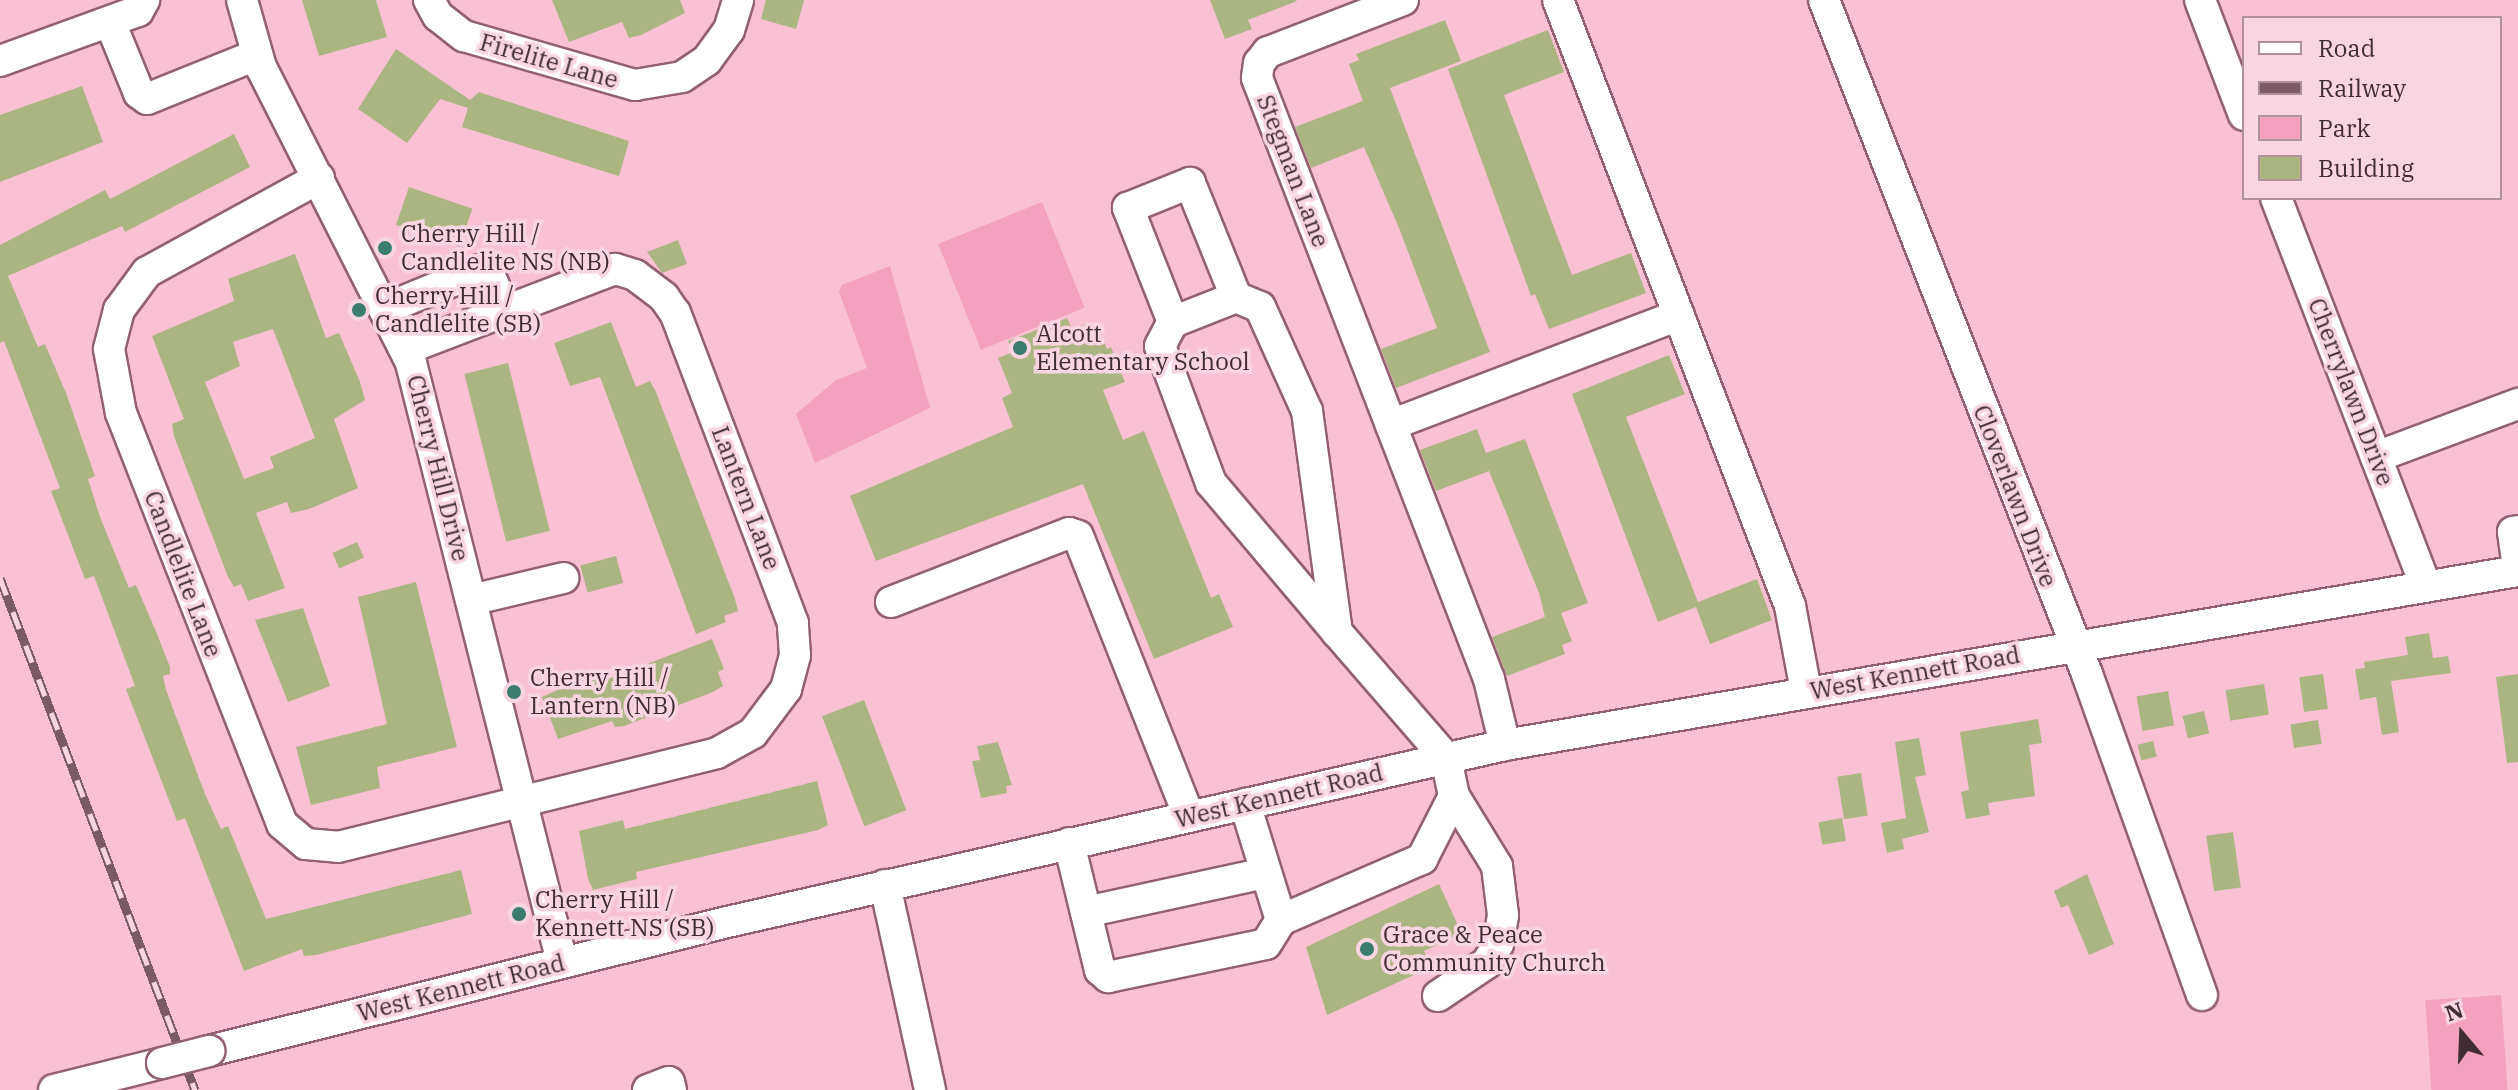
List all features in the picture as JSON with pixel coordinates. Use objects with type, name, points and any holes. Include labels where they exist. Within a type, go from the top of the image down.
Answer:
[{"type":"street","points":[[0,61],[138,11],[144,0]]},
{"type":"street","name":"Cherry Hill Drive","points":[[242,0],[256,55],[406,349],[562,962]]},
{"type":"street","name":"Firelite Lane","points":[[429,0],[438,16],[464,36],[590,75],[651,85],[682,77],[707,60],[729,30],[738,0]]},
{"type":"street","name":"Stegman Lane","points":[[1403,0],[1272,50],[1261,59],[1257,73],[1489,679],[1505,745]]},
{"type":"street","points":[[1558,0],[1790,606],[1806,691]]},
{"type":"street","name":"Cloverlawn Drive","points":[[1824,0],[2074,645],[2202,995]]},
{"type":"street","points":[[2200,0],[2242,110]]},
{"type":"street","points":[[110,22],[139,93],[147,99],[256,55]]},
{"type":"street","name":"Candlelite Lane","points":[[319,178],[168,258],[139,281],[124,300],[111,335],[110,375],[121,413],[276,814],[288,832],[306,844],[338,847],[521,800]]},
{"type":"street","points":[[1173,322],[1128,208],[1190,183],[1236,297]]},
{"type":"street","name":"Cherrylawn Drive","points":[[2277,200],[2425,585]]},
{"type":"street","name":"Lantern Lane","points":[[406,349],[615,269],[635,275],[664,297],[787,604],[795,643],[782,698],[742,741],[717,753],[521,800]]},
{"type":"street","points":[[387,308],[479,270],[490,276],[505,311]]},
{"type":"street","points":[[1337,632],[1307,411],[1260,307],[1236,297],[1173,322],[1160,346],[1211,483],[1337,632],[1446,758],[1454,796],[1497,866],[1503,915],[1498,944],[1487,963],[1438,996]]},
{"type":"street","points":[[1391,425],[1679,315]]},
{"type":"street","points":[[2376,457],[2518,404]]},
{"type":"street","points":[[891,602],[1069,533],[1078,536],[1189,816]]},
{"type":"street","points":[[2507,533],[2518,568]]},
{"type":"street","name":"West Kennett Road","points":[[54,1090],[562,962],[885,885],[1505,745],[2518,568]]},
{"type":"street","points":[[471,600],[563,578]]},
{"type":"street","points":[[1069,843],[1100,970],[1108,977],[1266,944],[1281,920],[1422,859],[1454,796]]},
{"type":"street","points":[[1245,804],[1281,920]]},
{"type":"street","points":[[1086,912],[1265,873]]},
{"type":"street","points":[[885,885],[930,1090]]},
{"type":"street","points":[[648,1090],[669,1082],[671,1090]]},
{"type":"green space","points":[[1042,202],[1085,308],[981,350],[938,244]]},
{"type":"green space","points":[[890,266],[930,408],[815,463],[796,414],[836,380],[867,368],[839,292],[842,285]]},
{"type":"green space","points":[[2501,995],[2508,1090],[2431,1090],[2425,1000]]},
{"type":"building","points":[[302,0],[376,0],[387,37],[319,56]]},
{"type":"building","points":[[552,0],[680,0],[685,13],[629,38],[622,22],[569,42]]},
{"type":"building","points":[[766,0],[804,0],[796,29],[761,19]]},
{"type":"building","points":[[1210,0],[1297,1],[1248,20],[1252,29],[1225,39]]},
{"type":"building","points":[[1445,20],[1461,61],[1390,88],[1490,352],[1396,388],[1381,349],[1437,328],[1399,228],[1364,147],[1311,168],[1295,127],[1363,101],[1349,64],[1359,60],[1356,54]]},
{"type":"building","points":[[1548,30],[1564,72],[1504,95],[1572,275],[1631,253],[1646,293],[1549,329],[1535,294],[1531,296],[1448,69]]},
{"type":"building","points":[[396,49],[470,100],[479,92],[629,141],[619,176],[462,127],[468,108],[440,99],[407,143],[358,109]]},
{"type":"building","points":[[82,86],[103,142],[0,182],[0,115]]},
{"type":"building","points":[[234,134],[250,167],[125,232],[122,226],[8,276],[38,347],[45,344],[66,393],[95,476],[88,479],[100,517],[129,588],[136,585],[170,667],[170,674],[163,676],[166,690],[205,794],[221,829],[228,826],[266,919],[461,870],[472,914],[316,955],[304,956],[302,949],[244,971],[185,818],[177,821],[126,689],[135,686],[94,576],[85,579],[51,491],[60,488],[4,341],[0,343],[0,245],[105,190],[110,199]]},
{"type":"building","points":[[409,187],[472,209],[459,247],[396,225]]},
{"type":"building","points":[[678,240],[687,264],[662,273],[647,252]]},
{"type":"building","points":[[295,254],[326,338],[339,333],[365,400],[334,419],[358,488],[309,509],[291,513],[287,502],[256,513],[285,588],[248,601],[241,584],[234,587],[228,577],[174,436],[172,424],[184,419],[152,336],[234,301],[228,279]],"holes":[[[273,329],[315,438],[270,457],[274,468],[244,479],[205,382],[240,366],[233,342]]]},
{"type":"building","points":[[1067,318],[1072,329],[1086,324],[1092,340],[1102,337],[1107,349],[1111,347],[1125,382],[1103,390],[1123,440],[1144,431],[1211,598],[1219,594],[1233,627],[1154,659],[1083,484],[876,561],[850,496],[1013,427],[1002,398],[1012,393],[998,358],[1013,352],[1008,341]]},
{"type":"building","points":[[611,322],[636,387],[650,381],[656,392],[735,599],[738,611],[724,616],[726,622],[696,634],[600,377],[570,386],[554,343]]},
{"type":"building","points":[[1669,355],[1685,394],[1626,417],[1698,602],[1757,579],[1772,620],[1710,644],[1696,607],[1658,622],[1572,394]]},
{"type":"building","points":[[508,363],[550,531],[506,542],[464,374]]},
{"type":"building","points":[[1477,429],[1486,453],[1525,439],[1588,603],[1561,613],[1572,641],[1562,645],[1565,654],[1507,676],[1492,637],[1545,617],[1539,593],[1489,471],[1436,491],[1420,450]]},
{"type":"building","points":[[357,542],[364,558],[339,569],[332,553]]},
{"type":"building","points":[[616,556],[623,583],[588,593],[580,566]]},
{"type":"building","points":[[416,582],[457,747],[377,767],[380,788],[311,805],[296,747],[387,724],[358,597]]},
{"type":"building","points":[[303,608],[330,686],[288,702],[255,620]]},
{"type":"building","points":[[2429,633],[2433,658],[2448,656],[2451,673],[2391,681],[2399,732],[2382,735],[2376,697],[2360,700],[2355,669],[2365,668],[2364,662],[2408,655],[2405,637]]},
{"type":"building","points":[[712,639],[724,669],[718,672],[723,686],[624,726],[615,727],[612,721],[558,739],[542,697],[587,677],[597,676],[600,682]]},
{"type":"building","points":[[2323,674],[2328,709],[2304,712],[2299,677]]},
{"type":"building","points":[[2518,674],[2518,762],[2507,763],[2496,677]]},
{"type":"building","points":[[2264,684],[2269,715],[2230,721],[2225,690]]},
{"type":"building","points":[[2168,691],[2174,725],[2143,731],[2136,697]]},
{"type":"building","points":[[864,700],[906,810],[864,826],[822,716]]},
{"type":"building","points":[[2204,711],[2209,733],[2188,738],[2183,716]]},
{"type":"building","points":[[2038,719],[2042,743],[2029,745],[2035,796],[1988,803],[1990,815],[1966,819],[1961,792],[1969,790],[1960,732]]},
{"type":"building","points":[[2318,720],[2322,744],[2294,748],[2290,724]]},
{"type":"building","points":[[1919,738],[1926,775],[1915,777],[1929,832],[1902,839],[1904,849],[1887,853],[1881,823],[1906,818],[1895,742]]},
{"type":"building","points":[[2153,741],[2157,757],[2141,760],[2137,745]]},
{"type":"building","points":[[998,742],[1012,785],[1006,786],[1007,793],[981,798],[972,761],[980,760],[977,746]]},
{"type":"building","points":[[1861,773],[1868,815],[1844,819],[1837,777]]},
{"type":"building","points":[[817,781],[828,825],[818,830],[636,872],[637,879],[593,890],[579,831],[623,820],[625,829]]},
{"type":"building","points":[[1842,818],[1846,841],[1822,845],[1818,822]]},
{"type":"building","points":[[2233,832],[2241,887],[2214,891],[2206,836]]},
{"type":"building","points":[[2087,874],[2114,944],[2089,955],[2068,905],[2061,908],[2054,891]]},
{"type":"building","name":"Grace & Peace Community Church","points":[[1439,884],[1462,934],[1424,951],[1431,967],[1327,1015],[1306,947]]},
{"type":"railway","points":[[0,578],[195,1090]]},
{"type":"place","name":"Cherry Hill / Candlelite NS (NB)","points":[[385,248]]},
{"type":"place","name":"Cherry Hill / Candlelite (SB)","points":[[359,310]]},
{"type":"place","name":"Alcott Elementary School","points":[[1020,348]]},
{"type":"place","name":"Cherry Hill / Lantern (NB)","points":[[514,692]]},
{"type":"place","name":"Cherry Hill / Kennett NS (SB)","points":[[519,914]]},
{"type":"place","name":"Grace & Peace Community Church","points":[[1367,949]]}]
